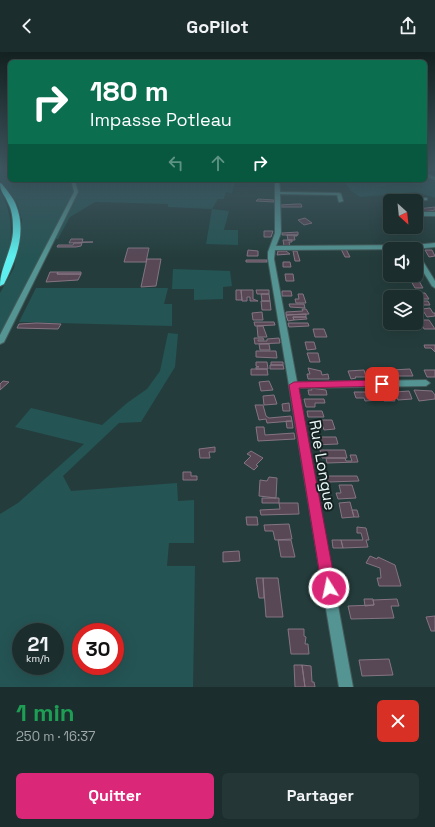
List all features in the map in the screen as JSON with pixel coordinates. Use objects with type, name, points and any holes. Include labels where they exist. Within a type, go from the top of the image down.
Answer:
[{"type":"main road","points":[[0,284],[13,254],[16,234],[14,211],[7,198]]},
{"type":"street","points":[[0,342],[73,198]]},
{"type":"street","name":"Rue Longue","points":[[277,198],[278,234],[274,248],[271,252],[346,687]]},
{"type":"street","points":[[423,214],[435,214]]},
{"type":"street","points":[[423,246],[435,244]]},
{"type":"street","points":[[274,248],[383,248]]},
{"type":"street","points":[[423,266],[435,286]]},
{"type":"street","points":[[294,385],[426,383]]},
{"type":"shaded area","points":[[0,198],[4,198],[8,210],[11,231],[8,252],[5,263],[0,272]]},
{"type":"shaded area","points":[[13,198],[224,198],[224,199],[218,199],[212,209],[168,207],[168,204],[95,202],[70,217],[58,239],[50,239],[0,336],[0,293],[14,268],[22,220],[17,203]]},
{"type":"shaded area","points":[[212,209],[229,211],[224,230],[238,230],[238,245],[206,244]]},
{"type":"shaded area","points":[[173,269],[230,271],[232,286],[223,287],[223,299],[194,300],[194,289],[172,289]]},
{"type":"shaded area","points":[[36,288],[168,288],[164,304],[172,304],[172,326],[19,322]]},
{"type":"shaded area","points":[[168,333],[178,334],[175,367],[141,422],[119,423],[63,476],[71,491],[177,483],[178,501],[194,500],[194,543],[169,543],[167,566],[195,566],[193,687],[0,687],[0,514],[18,503],[84,444],[15,427],[31,408],[102,425],[127,403],[147,389],[160,371]]},
{"type":"building","points":[[258,199],[274,200],[274,202],[256,201]]},
{"type":"building","points":[[301,204],[302,207],[280,207],[280,205]]},
{"type":"building","points":[[435,207],[435,210],[423,212],[423,208]]},
{"type":"building","points":[[305,218],[312,223],[304,225],[298,220]]},
{"type":"building","points":[[264,231],[273,231],[271,237],[264,237]]},
{"type":"building","points":[[298,232],[298,235],[282,235],[282,233]]},
{"type":"building","points":[[287,235],[297,236],[294,236],[295,240],[288,240]]},
{"type":"building","points":[[71,239],[83,239],[82,242],[93,242],[69,243]]},
{"type":"building","points":[[283,240],[292,240],[292,242],[289,242],[290,246],[284,246]]},
{"type":"building","points":[[74,243],[82,243],[81,246],[76,247],[57,247],[58,245],[73,245]]},
{"type":"building","points":[[128,248],[149,248],[146,262],[124,262]]},
{"type":"building","points":[[341,249],[346,249],[350,257],[345,257]]},
{"type":"building","points":[[248,250],[258,251],[258,256],[247,256]]},
{"type":"building","points":[[425,250],[432,250],[435,256],[429,257]]},
{"type":"building","points":[[278,251],[286,251],[290,254],[277,255]]},
{"type":"building","points":[[293,251],[297,251],[300,261],[295,261]]},
{"type":"building","points":[[147,259],[161,259],[156,286],[141,287]]},
{"type":"building","points":[[246,260],[267,260],[267,262],[246,262]]},
{"type":"building","points":[[283,262],[290,262],[291,267],[283,267]]},
{"type":"building","points":[[50,272],[58,272],[57,274],[81,274],[78,280],[46,282]]},
{"type":"building","points":[[58,272],[81,272],[81,274],[57,274]]},
{"type":"building","points":[[285,274],[293,274],[294,281],[286,281]]},
{"type":"building","points":[[412,282],[420,282],[423,288],[415,288]]},
{"type":"building","points":[[236,290],[241,290],[242,300],[236,300]]},
{"type":"building","points":[[241,290],[253,290],[253,299],[258,301],[250,301],[250,297],[247,297],[247,301],[242,301]]},
{"type":"building","points":[[256,290],[269,290],[269,294],[257,294]]},
{"type":"building","points":[[282,291],[291,291],[292,296],[282,296]]},
{"type":"building","points":[[423,293],[425,293],[429,299],[423,299]]},
{"type":"building","points":[[261,294],[269,294],[270,301],[262,301]]},
{"type":"building","points":[[298,294],[303,294],[306,303],[296,303],[295,299],[299,299]]},
{"type":"building","points":[[261,301],[270,301],[271,310],[262,310]]},
{"type":"building","points":[[423,301],[428,301],[430,305],[423,305]]},
{"type":"building","points":[[289,304],[304,304],[305,308],[290,307]]},
{"type":"building","points":[[430,308],[433,313],[435,313],[435,316],[427,317],[423,309]]},
{"type":"building","points":[[302,309],[306,309],[309,314],[286,315],[286,312],[303,311]]},
{"type":"building","points":[[262,312],[263,320],[253,320],[252,313]]},
{"type":"building","points":[[306,314],[306,317],[293,317],[294,320],[288,321],[286,315]]},
{"type":"building","points":[[293,317],[306,317],[307,319],[294,320]]},
{"type":"building","points":[[423,320],[429,320],[435,329],[424,329]]},
{"type":"building","points":[[254,322],[274,322],[275,325],[255,326]]},
{"type":"building","points":[[288,323],[308,323],[309,326],[289,327]]},
{"type":"building","points":[[19,324],[61,324],[58,329],[17,328]]},
{"type":"building","points":[[257,326],[263,326],[267,337],[258,337]]},
{"type":"building","points":[[313,329],[324,329],[327,337],[315,337]]},
{"type":"building","points":[[254,338],[263,338],[264,340],[258,341],[267,341],[267,339],[279,338],[280,343],[255,344]]},
{"type":"building","points":[[305,342],[314,342],[316,349],[307,350]]},
{"type":"building","points":[[259,344],[269,344],[270,350],[260,350]]},
{"type":"building","points":[[424,345],[435,345],[435,352],[431,348],[425,348]]},
{"type":"building","points":[[256,351],[276,351],[277,358],[256,357]]},
{"type":"building","points":[[307,353],[318,353],[320,362],[310,362]]},
{"type":"building","points":[[256,362],[267,362],[268,369],[256,369],[256,367],[259,367],[256,366]]},
{"type":"building","points":[[271,362],[283,362],[283,365],[271,365]]},
{"type":"building","points":[[270,365],[283,365],[284,369],[270,369]]},
{"type":"building","points":[[308,368],[321,371],[322,375],[328,374],[329,379],[308,379],[307,374],[310,374]]},
{"type":"building","points":[[251,369],[267,369],[268,375],[251,375]]},
{"type":"building","points":[[410,369],[413,376],[394,376],[391,370]]},
{"type":"building","points":[[364,370],[366,377],[355,377],[356,378],[351,379],[348,371]]},
{"type":"building","points":[[373,370],[387,370],[390,377],[375,377]]},
{"type":"building","points":[[424,370],[435,370],[435,377],[427,377]]},
{"type":"building","points":[[3,381],[9,382],[0,390],[0,384]]},
{"type":"building","points":[[269,381],[273,390],[261,391],[259,382]]},
{"type":"building","points":[[311,388],[326,390],[327,395],[309,395],[308,390],[312,390]]},
{"type":"building","points":[[414,390],[432,391],[435,395],[435,399],[419,401]]},
{"type":"building","points":[[409,391],[412,399],[398,400],[395,392]]},
{"type":"building","points":[[354,392],[375,392],[379,400],[365,401],[364,398],[356,398]]},
{"type":"building","points":[[380,392],[391,392],[395,401],[384,401]]},
{"type":"building","points":[[274,395],[277,404],[264,405],[263,396]]},
{"type":"building","points":[[304,399],[324,399],[325,403],[315,403],[315,407],[306,407]]},
{"type":"building","points":[[289,403],[290,411],[283,411],[282,404]]},
{"type":"building","points":[[255,405],[263,405],[266,416],[269,418],[291,416],[292,421],[267,423],[266,419],[259,420]]},
{"type":"building","points":[[307,411],[322,411],[324,417],[308,417]]},
{"type":"building","points":[[321,420],[332,420],[335,429],[324,430]]},
{"type":"building","points":[[286,421],[292,421],[293,428],[287,428]]},
{"type":"building","points":[[256,427],[264,427],[265,435],[294,433],[295,439],[258,441]]},
{"type":"building","points":[[315,437],[336,437],[338,444],[314,445],[313,441],[316,441]]},
{"type":"building","points":[[215,447],[215,452],[209,452],[210,458],[200,458],[199,449]]},
{"type":"building","points":[[320,450],[345,450],[347,458],[322,458]]},
{"type":"building","points":[[251,451],[263,458],[256,465],[258,466],[254,470],[244,463],[251,456],[247,454]]},
{"type":"building","points":[[350,455],[356,455],[358,462],[327,463],[326,458],[345,458],[346,461],[352,461]]},
{"type":"building","points":[[183,472],[191,472],[191,476],[197,476],[197,480],[183,480]]},
{"type":"building","points":[[327,476],[357,476],[359,481],[328,482]]},
{"type":"building","points":[[269,477],[277,478],[276,498],[259,496],[260,480],[267,481]]},
{"type":"building","points":[[339,485],[352,485],[356,498],[338,499],[336,493],[341,493]]},
{"type":"building","points":[[262,498],[279,498],[279,503],[262,503]]},
{"type":"building","points":[[350,502],[354,517],[342,518],[339,503]]},
{"type":"building","points":[[279,503],[298,503],[299,514],[261,515],[260,510],[280,509]]},
{"type":"building","points":[[352,510],[357,510],[359,517],[354,517]]},
{"type":"building","points":[[246,517],[257,517],[258,525],[247,525]]},
{"type":"building","points":[[289,524],[292,539],[275,540],[273,531],[265,531],[264,525]]},
{"type":"building","points":[[357,527],[366,528],[369,540],[366,540],[368,547],[343,548],[341,540],[363,540],[361,533],[357,533]]},
{"type":"building","points":[[278,540],[291,540],[295,557],[281,557]]},
{"type":"building","points":[[332,540],[341,540],[343,548],[333,548]]},
{"type":"building","points":[[239,551],[240,561],[223,562],[223,552]]},
{"type":"building","points":[[370,556],[377,559],[378,557],[395,565],[401,586],[379,586],[377,578],[381,578],[380,568],[366,563]]},
{"type":"building","points":[[256,578],[263,578],[264,598],[259,598]]},
{"type":"building","points":[[263,578],[278,578],[283,617],[266,617]]},
{"type":"building","points":[[364,599],[373,599],[374,605],[365,606]]},
{"type":"building","points":[[397,599],[399,606],[391,606],[394,618],[351,619],[348,606],[374,605],[373,600]]},
{"type":"building","points":[[435,616],[435,631],[431,631],[426,617]]},
{"type":"building","points":[[288,629],[304,629],[304,636],[306,637],[305,644],[308,644],[309,654],[291,654]]},
{"type":"building","points":[[389,659],[393,675],[362,676],[359,660]]},
{"type":"building","points":[[294,665],[302,665],[305,687],[295,687]]},
{"type":"building","points":[[302,665],[311,666],[312,682],[314,682],[315,687],[305,687]]},
{"type":"route","points":[[329,588],[294,385],[382,384]]}]
